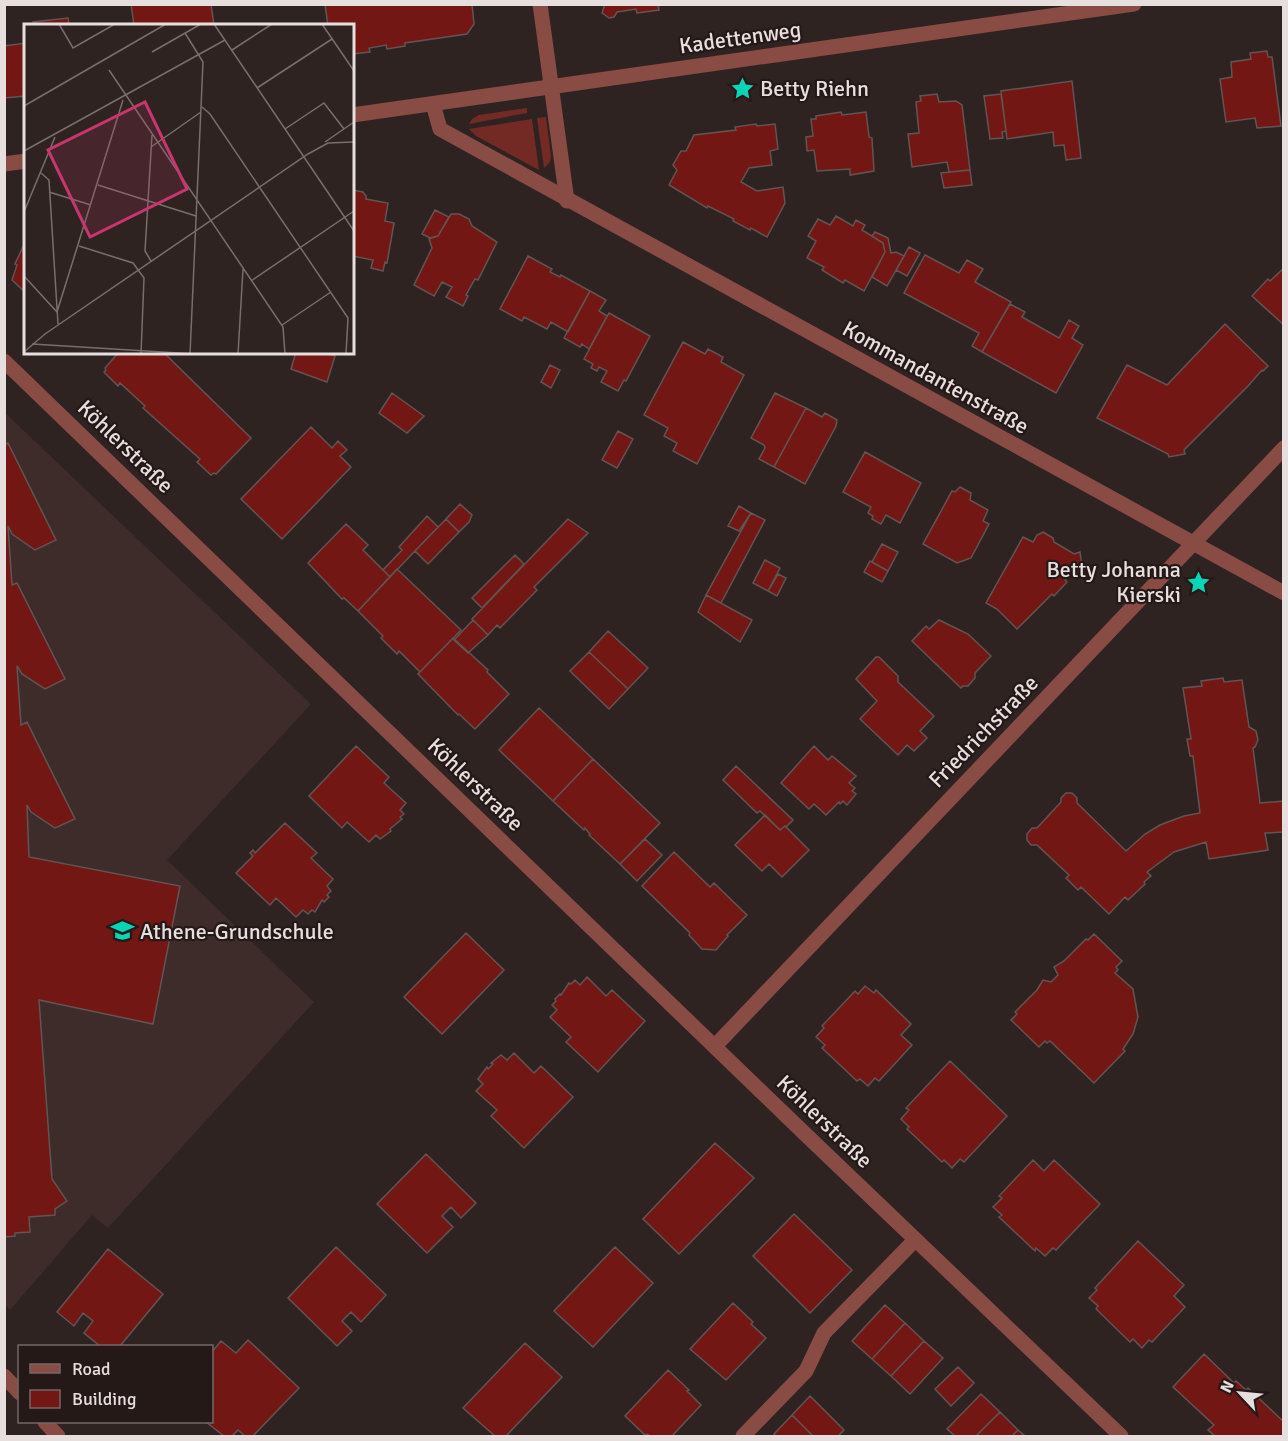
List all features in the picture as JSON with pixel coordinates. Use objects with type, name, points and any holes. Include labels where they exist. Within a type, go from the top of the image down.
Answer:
[{"type":"street","points":[[540,4],[567,201]]},
{"type":"street","name":"Kadettenweg","points":[[354,115],[1134,4]]},
{"type":"street","name":"Kommandantenstraße","points":[[433,104],[440,129],[567,201],[1284,593]]},
{"type":"street","points":[[4,164],[24,161]]},
{"type":"street","name":"Köhlerstraße","points":[[4,361],[1121,1437]]},
{"type":"street","name":"Friedrichstraße","points":[[715,1046],[1284,448]]},
{"type":"street","points":[[743,1437],[806,1371],[824,1333],[915,1239]]},
{"type":"street","points":[[4,1376],[18,1391]]},
{"type":"street","points":[[46,1423],[58,1437]]},
{"type":"shaded area","points":[[527,108],[527,113],[469,124],[479,115]]},
{"type":"shaded area","points":[[546,117],[551,157],[550,162],[544,168],[537,118]]},
{"type":"shaded area","points":[[532,119],[539,170],[476,136],[469,129]]},
{"type":"shaded area","name":"Athene-Grundschule","points":[[4,412],[311,704],[167,860],[314,1002],[108,1228],[92,1215],[10,1310],[4,1304]]},
{"type":"building","points":[[131,4],[211,4],[214,24],[134,24]]},
{"type":"building","points":[[325,4],[472,4],[474,24],[467,34],[405,43],[405,46],[387,49],[386,45],[369,48],[370,52],[354,54],[354,24],[328,24]]},
{"type":"building","points":[[605,4],[665,4],[658,6],[659,10],[637,13],[636,9],[617,12],[614,17],[609,18],[602,13]]},
{"type":"building","points":[[68,18],[69,24],[34,24],[33,22]]},
{"type":"building","points":[[24,43],[24,96],[4,98],[4,46]]},
{"type":"building","points":[[1267,51],[1268,57],[1272,57],[1281,126],[1257,128],[1255,118],[1226,122],[1220,79],[1232,77],[1231,62],[1251,59],[1250,53]]},
{"type":"building","points":[[1072,81],[1081,158],[1066,160],[1064,145],[1054,146],[1053,132],[1007,139],[1001,91]]},
{"type":"building","points":[[937,94],[939,102],[956,101],[962,105],[970,170],[949,172],[947,162],[912,167],[908,134],[919,133],[916,102],[921,101],[920,96]]},
{"type":"building","points":[[1001,94],[1006,131],[1002,132],[1003,138],[990,139],[984,96]]},
{"type":"building","points":[[841,112],[842,115],[866,112],[869,137],[872,138],[874,171],[850,175],[850,169],[817,171],[814,150],[807,151],[806,137],[813,136],[811,119]]},
{"type":"building","points":[[756,124],[757,126],[775,124],[778,149],[770,151],[772,165],[749,168],[741,182],[757,191],[783,187],[785,203],[767,237],[708,206],[707,208],[669,185],[677,170],[673,165],[681,151],[686,151],[694,135],[736,130],[735,127]]},
{"type":"building","points":[[970,170],[972,185],[944,188],[941,173]]},
{"type":"building","points":[[354,190],[363,192],[366,199],[388,203],[385,221],[394,223],[387,263],[385,262],[383,271],[371,268],[373,260],[354,256]]},
{"type":"building","points":[[435,210],[449,217],[438,236],[430,238],[422,234]]},
{"type":"building","points":[[451,214],[459,214],[469,219],[472,226],[497,242],[478,280],[475,279],[466,295],[468,296],[463,306],[446,297],[452,287],[442,282],[434,296],[414,285],[432,248],[429,239],[438,236]]},
{"type":"building","points":[[836,216],[853,226],[856,220],[865,225],[862,230],[883,243],[885,252],[864,291],[845,280],[843,283],[822,270],[824,267],[807,258],[816,241],[808,236],[818,219],[830,225]]},
{"type":"building","points":[[875,232],[888,238],[891,253],[896,252],[904,256],[887,286],[872,277],[885,252],[883,243],[872,236]]},
{"type":"building","points":[[24,244],[24,291],[12,280],[17,265],[15,264]]},
{"type":"building","points":[[909,247],[920,253],[907,276],[896,270]]},
{"type":"building","points":[[925,255],[959,273],[967,260],[983,269],[975,282],[1011,302],[982,352],[972,346],[979,333],[904,293]]},
{"type":"building","points":[[528,256],[552,269],[550,272],[560,277],[561,275],[590,291],[568,332],[551,322],[547,329],[524,317],[522,321],[500,309]]},
{"type":"building","points":[[1284,268],[1284,325],[1252,296],[1268,279],[1270,281]]},
{"type":"building","points":[[590,291],[606,300],[599,311],[607,316],[589,349],[564,338]]},
{"type":"building","points":[[1010,304],[1025,312],[1022,317],[1059,338],[1069,320],[1079,326],[1072,338],[1083,345],[1056,393],[982,352]]},
{"type":"building","points":[[609,313],[650,336],[626,381],[624,380],[618,391],[601,382],[607,371],[599,367],[597,371],[591,368],[593,364],[584,359]]},
{"type":"building","points":[[1225,324],[1268,366],[1184,450],[1185,454],[1169,457],[1168,454],[1097,418],[1127,365],[1167,385]]},
{"type":"building","points":[[683,342],[705,354],[708,349],[723,357],[721,362],[744,375],[697,464],[673,451],[677,443],[664,436],[668,428],[644,415]]},
{"type":"building","points":[[117,354],[165,354],[251,438],[216,474],[211,475],[197,462],[200,459],[143,408],[145,406],[120,383],[118,386],[104,372]]},
{"type":"building","points":[[295,354],[335,356],[327,382],[291,369]]},
{"type":"building","points":[[550,365],[560,370],[551,388],[541,382]]},
{"type":"building","points":[[392,393],[424,416],[407,433],[379,413]]},
{"type":"building","points":[[775,393],[806,408],[774,467],[759,459],[765,448],[764,445],[751,438]]},
{"type":"building","points":[[806,408],[822,417],[825,413],[837,420],[805,484],[774,467]]},
{"type":"building","points":[[311,427],[332,448],[338,441],[347,450],[340,456],[351,467],[282,539],[241,499]]},
{"type":"building","points":[[618,431],[633,439],[617,468],[602,460]]},
{"type":"building","points":[[8,443],[56,540],[35,550],[12,534],[8,526],[12,585],[17,583],[65,679],[45,689],[22,674],[17,666],[21,725],[27,722],[75,819],[55,828],[31,812],[27,805],[29,857],[180,886],[153,1024],[39,1000],[52,1179],[67,1201],[55,1209],[55,1215],[29,1217],[30,1232],[15,1233],[15,1236],[4,1237],[4,445]]},
{"type":"building","points":[[865,452],[921,483],[900,523],[886,515],[881,524],[872,519],[873,516],[868,513],[871,507],[843,492]]},
{"type":"building","points":[[960,487],[971,493],[970,500],[988,510],[983,521],[989,524],[971,558],[957,563],[923,544],[952,491],[955,492]]},
{"type":"building","points":[[460,504],[472,515],[469,522],[459,532],[446,519]]},
{"type":"building","points":[[739,506],[751,513],[739,531],[728,526]]},
{"type":"building","points":[[751,513],[765,520],[721,603],[706,595]]},
{"type":"building","points":[[427,516],[438,527],[390,577],[383,570],[402,550],[399,547]]},
{"type":"building","points":[[446,519],[459,532],[428,564],[415,551]]},
{"type":"building","points":[[568,519],[588,533],[534,587],[537,590],[500,628],[497,625],[488,635],[472,619]]},
{"type":"building","points":[[346,524],[368,545],[363,550],[390,577],[358,611],[344,598],[342,599],[308,563]]},
{"type":"building","points":[[1043,532],[1074,554],[1080,552],[1082,567],[1076,568],[1054,596],[1052,594],[1017,629],[997,609],[986,603],[1023,537],[1033,542],[1037,535]]},
{"type":"building","points":[[882,544],[898,552],[888,571],[872,562]]},
{"type":"building","points":[[515,555],[524,564],[482,608],[472,598]]},
{"type":"building","points":[[765,560],[780,568],[768,591],[753,583]]},
{"type":"building","points":[[870,561],[888,571],[882,582],[864,572]]},
{"type":"building","points":[[397,569],[461,630],[420,672],[399,651],[397,654],[358,611]]},
{"type":"building","points":[[778,574],[786,578],[777,596],[768,591]]},
{"type":"building","points":[[706,595],[752,620],[740,642],[698,612]]},
{"type":"building","points":[[473,620],[488,635],[468,653],[454,640]]},
{"type":"building","points":[[939,620],[968,634],[991,656],[975,673],[975,678],[968,686],[961,688],[912,641],[926,626],[929,629]]},
{"type":"building","points":[[608,631],[648,668],[628,689],[589,652]]},
{"type":"building","points":[[453,638],[488,670],[487,672],[509,694],[475,729],[418,674]]},
{"type":"building","points":[[589,652],[628,689],[609,709],[570,671]]},
{"type":"building","points":[[876,657],[879,657],[898,676],[898,682],[934,716],[920,731],[927,738],[914,751],[907,745],[898,755],[860,719],[877,701],[856,679]]},
{"type":"building","points":[[1223,678],[1224,682],[1242,680],[1249,727],[1256,731],[1258,740],[1253,748],[1260,803],[1284,801],[1284,832],[1265,833],[1268,850],[1209,859],[1206,842],[1174,852],[1147,872],[1151,876],[1144,882],[1145,884],[1128,900],[1125,897],[1109,914],[1081,887],[1078,890],[1066,878],[1069,875],[1037,845],[1031,845],[1027,840],[1027,834],[1032,828],[1037,828],[1061,802],[1061,798],[1066,793],[1072,793],[1077,798],[1077,803],[1126,851],[1145,834],[1160,825],[1200,813],[1193,756],[1190,756],[1187,739],[1191,739],[1183,688],[1202,686],[1201,681]]},
{"type":"building","points":[[539,708],[593,759],[553,801],[499,750]]},
{"type":"building","points":[[356,746],[389,777],[384,783],[406,803],[400,810],[404,814],[400,817],[402,819],[390,829],[391,831],[380,839],[376,835],[369,842],[347,822],[342,828],[309,796]]},
{"type":"building","points":[[814,746],[828,760],[832,756],[856,776],[849,783],[855,788],[852,791],[856,794],[847,805],[843,801],[840,804],[839,802],[826,815],[814,804],[809,809],[781,783]]},
{"type":"building","points":[[593,759],[660,823],[620,864],[589,835],[585,828],[584,830],[553,801]]},
{"type":"building","points":[[736,766],[793,820],[786,827],[780,830],[760,811],[757,813],[723,780]]},
{"type":"building","points":[[765,815],[780,830],[785,826],[809,850],[782,877],[769,864],[762,871],[735,845]]},
{"type":"building","points":[[285,823],[317,853],[311,858],[333,879],[327,886],[331,891],[327,895],[329,897],[324,902],[322,900],[315,912],[312,910],[308,914],[303,910],[296,917],[276,898],[270,905],[236,873],[253,856],[250,853],[253,850],[255,853]]},
{"type":"building","points":[[645,839],[662,855],[637,881],[620,864]]},
{"type":"building","points":[[674,852],[710,887],[714,883],[747,915],[716,950],[702,949],[689,935],[690,933],[642,886]]},
{"type":"building","points":[[466,933],[504,970],[442,1034],[404,997]]},
{"type":"building","points":[[1094,934],[1122,961],[1116,967],[1118,970],[1115,973],[1133,989],[1138,1017],[1133,1034],[1123,1049],[1125,1051],[1094,1083],[1050,1041],[1047,1043],[1045,1041],[1039,1047],[1011,1020],[1017,1014],[1015,1012],[1037,990],[1043,980],[1051,982],[1058,975],[1054,967]]},
{"type":"building","points":[[587,977],[606,996],[612,990],[645,1021],[598,1072],[566,1042],[571,1037],[550,1017],[557,1010],[552,1005],[555,999],[561,995],[569,983],[575,980],[580,985]]},
{"type":"building","points":[[865,986],[874,993],[876,990],[911,1024],[901,1035],[912,1045],[879,1081],[875,1078],[868,1086],[860,1079],[857,1081],[822,1048],[825,1045],[816,1037],[824,1028],[822,1026],[855,991],[858,994]]},
{"type":"building","points":[[514,1053],[534,1073],[541,1066],[573,1097],[524,1148],[491,1116],[497,1110],[476,1091],[483,1084],[478,1079],[487,1067],[488,1069],[493,1064],[491,1063],[501,1055],[507,1060]]},
{"type":"building","points":[[950,1061],[1007,1116],[964,1162],[960,1159],[952,1168],[944,1160],[942,1162],[907,1129],[909,1127],[901,1119],[909,1110],[906,1108]]},
{"type":"building","points":[[715,1143],[754,1178],[679,1254],[643,1219]]},
{"type":"building","points":[[426,1154],[476,1203],[461,1218],[451,1207],[442,1216],[453,1227],[427,1253],[377,1204]]},
{"type":"building","points":[[1033,1160],[1044,1171],[1054,1160],[1100,1204],[1056,1250],[1053,1248],[1045,1256],[1036,1248],[1035,1251],[999,1217],[1002,1215],[993,1207],[1002,1198],[999,1196]]},
{"type":"building","points":[[794,1214],[852,1270],[810,1313],[753,1256]]},
{"type":"building","points":[[1138,1241],[1184,1285],[1174,1296],[1185,1307],[1152,1342],[1149,1340],[1142,1348],[1133,1339],[1130,1342],[1096,1309],[1098,1306],[1089,1298],[1097,1290],[1095,1288]]},
{"type":"building","points":[[336,1247],[386,1295],[361,1322],[351,1312],[342,1321],[352,1331],[337,1346],[288,1298]]},
{"type":"building","points":[[615,1247],[653,1283],[593,1347],[554,1311]]},
{"type":"building","points":[[108,1249],[163,1294],[121,1345],[99,1345],[84,1333],[93,1321],[83,1313],[74,1326],[57,1312]]},
{"type":"building","points":[[733,1303],[766,1338],[726,1380],[690,1349]]},
{"type":"building","points":[[885,1305],[905,1323],[872,1359],[852,1341]]},
{"type":"building","points":[[905,1323],[924,1341],[891,1376],[872,1359]]},
{"type":"building","points":[[248,1340],[299,1388],[253,1436],[245,1436],[238,1430],[232,1436],[224,1436],[207,1423],[213,1423],[213,1351],[221,1341],[236,1353]]},
{"type":"building","points":[[924,1341],[943,1358],[910,1394],[891,1376]]},
{"type":"building","points":[[525,1343],[562,1377],[506,1436],[495,1436],[463,1408]]},
{"type":"building","points":[[1204,1354],[1234,1383],[1236,1381],[1246,1390],[1248,1388],[1284,1422],[1284,1436],[1215,1436],[1208,1430],[1214,1425],[1173,1387]]},
{"type":"building","points":[[958,1367],[974,1383],[951,1406],[935,1389]]},
{"type":"building","points":[[668,1370],[701,1405],[672,1436],[645,1435],[625,1416]]},
{"type":"building","points":[[981,1394],[1000,1412],[976,1436],[955,1436],[947,1429]]},
{"type":"building","points":[[810,1396],[844,1430],[838,1436],[813,1436],[792,1415]]},
{"type":"building","points":[[1000,1412],[1018,1430],[1012,1436],[976,1436]]},
{"type":"building","points":[[792,1415],[813,1436],[776,1436],[774,1434]]},
{"type":"building","points":[[1018,1430],[1025,1436],[1012,1436]]},
{"type":"place","name":"Betty Riehn","points":[[742,88]]},
{"type":"place","name":"Betty Johanna Kierski","points":[[1199,582]]},
{"type":"place","name":"Athene-Grundschule","points":[[122,931]]}]
